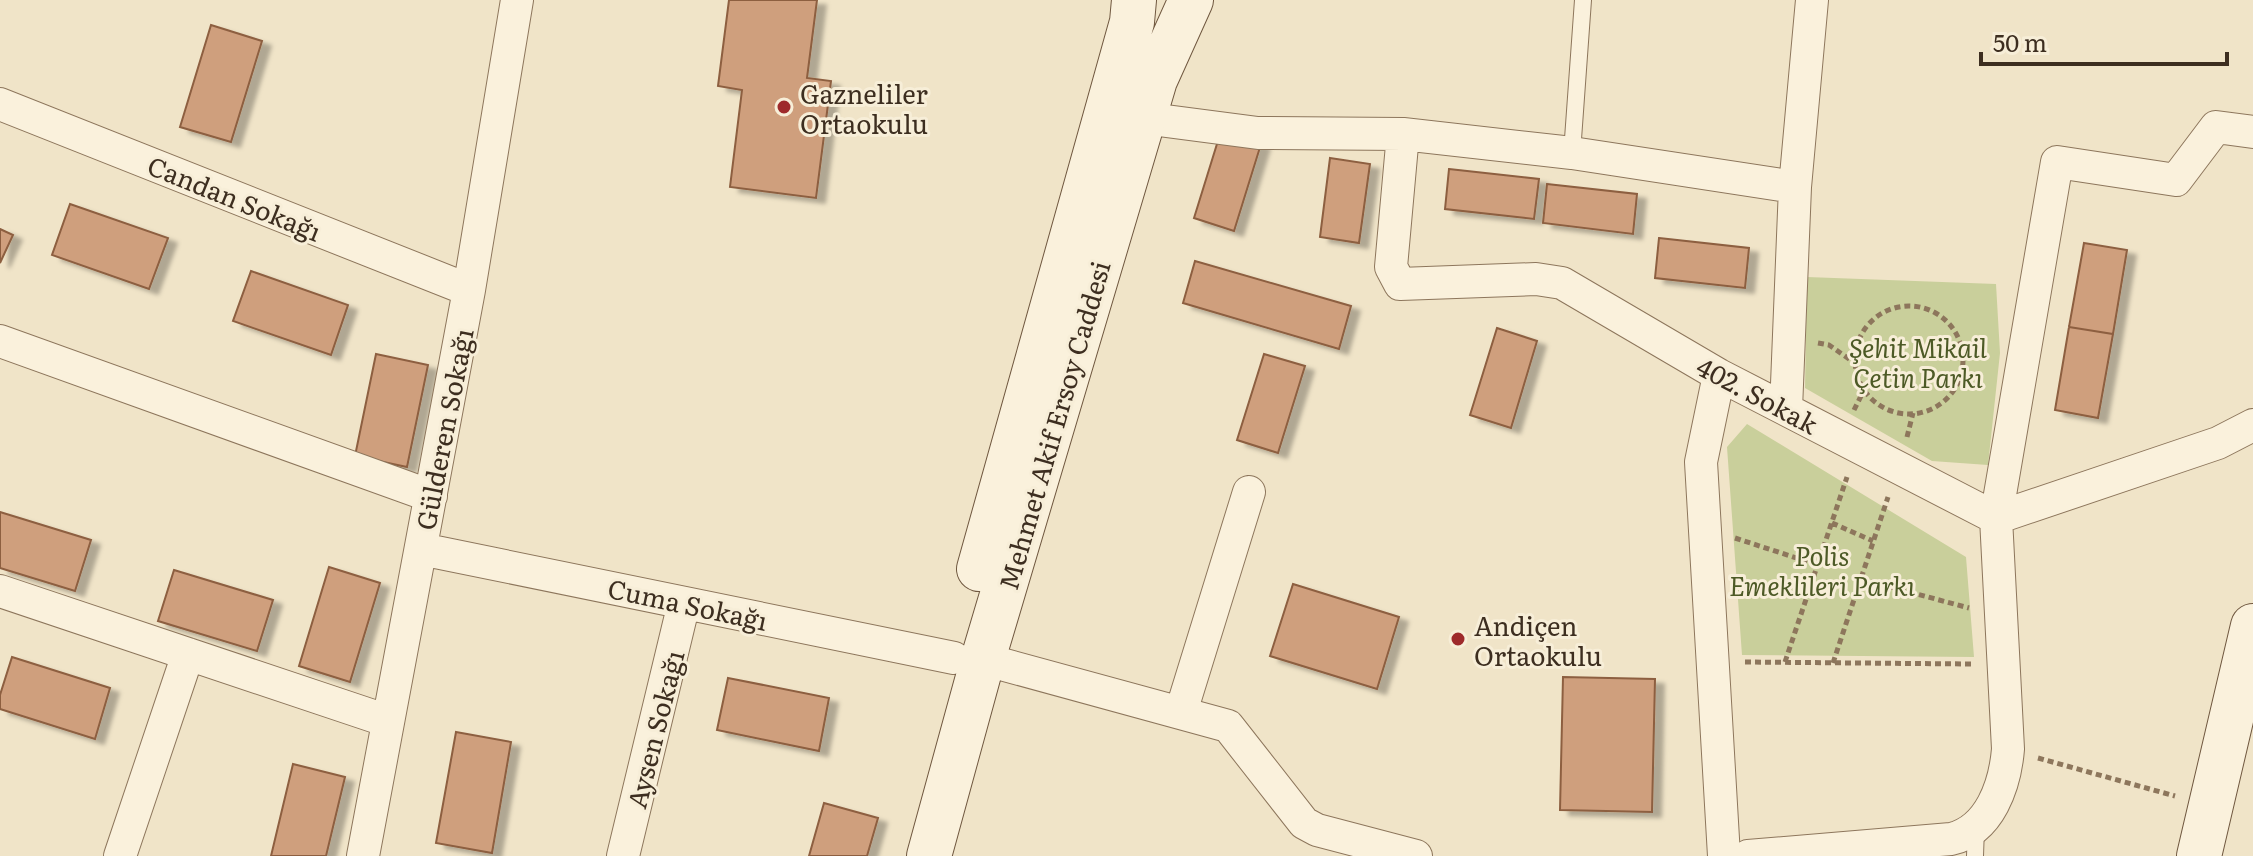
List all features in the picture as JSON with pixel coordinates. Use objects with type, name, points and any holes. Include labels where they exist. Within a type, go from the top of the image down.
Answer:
[{"type":"main road","name":"Mehmet Akif Ersoy Caddesi","points":[[929,856],[969,659],[1132,22],[1134,0]]},
{"type":"main road","name":"Mehmet Akif Ersoy Caddesi","points":[[899,856],[969,659],[1155,80],[1191,0]]},
{"type":"main road","points":[[2199,856],[2253,626]]},
{"type":"street","name":"Gülderen Sokağı","points":[[363,856],[469,290],[517,0]]},
{"type":"street","points":[[1786,409],[1795,187],[1812,0]]},
{"type":"street","name":"Candan Sokağı","points":[[0,104],[469,290]]},
{"type":"street","points":[[1143,118],[1258,133],[1403,134],[1572,153],[1795,187]]},
{"type":"street","points":[[1748,856],[1951,839],[1976,842],[1995,800],[2008,749],[1996,518],[2057,162],[2176,180],[2216,127],[2253,132]]},
{"type":"street","name":"402. Sokak","points":[[1403,134],[1391,267],[1400,284],[1536,279],[1562,283],[1719,375],[1996,518]]},
{"type":"street","points":[[0,341],[431,496]]},
{"type":"street","points":[[1719,375],[1701,462],[1724,856]]},
{"type":"street","points":[[1996,518],[2218,443],[2253,425]]},
{"type":"street","points":[[1181,712],[1249,492]]},
{"type":"street","name":"Cuma Sokağı","points":[[421,549],[969,659],[1228,726],[1304,823],[1317,830],[1416,856]]},
{"type":"street","points":[[0,591],[388,721]]},
{"type":"street","name":"Aysen Sokağı","points":[[623,856],[684,603]]},
{"type":"street","points":[[120,856],[188,654]]},
{"type":"lane","points":[[1572,153],[1583,0]]},
{"type":"path","points":[[1923,307],[1951,326],[1960,343],[1963,361],[1959,379],[1950,395],[1936,407],[1918,413],[1900,413],[1882,407],[1868,395],[1859,380],[1857,346],[1875,318],[1890,309],[1923,307]]},
{"type":"path","points":[[1785,662],[1857,446]]},
{"type":"path","points":[[1833,663],[1898,467]]},
{"type":"path","points":[[1832,523],[1873,541]]},
{"type":"path","points":[[1704,527],[1818,565]]},
{"type":"path","points":[[1861,579],[2001,616]]},
{"type":"path","points":[[1712,661],[2003,664]]},
{"type":"path","points":[[2008,749],[2210,806]]},
{"type":"green space","name":"Şehit Mikail Çetin Parkı","points":[[1807,277],[1996,284],[2000,353],[1988,465],[1932,461],[1805,388]]},
{"type":"green space","name":"Polis Emeklileri Parkı","points":[[1747,424],[1966,557],[1974,657],[1742,655],[1727,447]]},
{"type":"building","points":[[729,0],[817,0],[807,78],[831,81],[816,198],[730,187],[742,90],[718,86]]},
{"type":"building","points":[[211,25],[262,41],[231,142],[180,127]]},
{"type":"building","points":[[1221,131],[1261,144],[1234,231],[1194,218]]},
{"type":"building","points":[[1330,158],[1370,164],[1359,243],[1320,237]]},
{"type":"building","points":[[1449,169],[1539,179],[1534,219],[1445,209]]},
{"type":"building","points":[[1547,184],[1637,194],[1633,234],[1543,223]]},
{"type":"building","points":[[70,204],[168,238],[149,289],[52,255]]},
{"type":"building","points":[[0,229],[13,235],[0,263]]},
{"type":"building","points":[[1659,238],[1749,248],[1745,288],[1655,278]]},
{"type":"building","points":[[2084,243],[2127,250],[2113,334],[2069,327]]},
{"type":"building","points":[[1195,261],[1351,306],[1339,349],[1183,303]]},
{"type":"building","points":[[251,271],[348,305],[331,355],[233,321]]},
{"type":"building","points":[[2069,327],[2113,334],[2098,418],[2055,410]]},
{"type":"building","points":[[1497,328],[1537,341],[1511,428],[1470,415]]},
{"type":"building","points":[[376,354],[428,365],[407,467],[355,456]]},
{"type":"building","points":[[1264,354],[1305,366],[1278,453],[1237,440]]},
{"type":"building","points":[[0,512],[91,540],[75,591],[0,568]]},
{"type":"building","points":[[329,567],[380,583],[350,682],[299,666]]},
{"type":"building","points":[[174,570],[273,600],[257,651],[158,621]]},
{"type":"building","points":[[1293,584],[1399,617],[1377,689],[1270,656]]},
{"type":"building","points":[[12,657],[110,688],[95,739],[0,709],[0,695]]},
{"type":"building","points":[[1563,677],[1655,679],[1652,812],[1560,810]]},
{"type":"building","points":[[728,678],[829,698],[819,751],[717,730]]},
{"type":"building","points":[[456,732],[511,742],[492,853],[436,843]]},
{"type":"building","points":[[293,764],[345,777],[326,856],[271,856]]},
{"type":"building","points":[[824,803],[878,818],[867,856],[809,856]]},
{"type":"place","name":"Gazneliler Ortaokulu","points":[[784,107]]},
{"type":"place","name":"Andiçen Ortaokulu","points":[[1458,639]]}]
